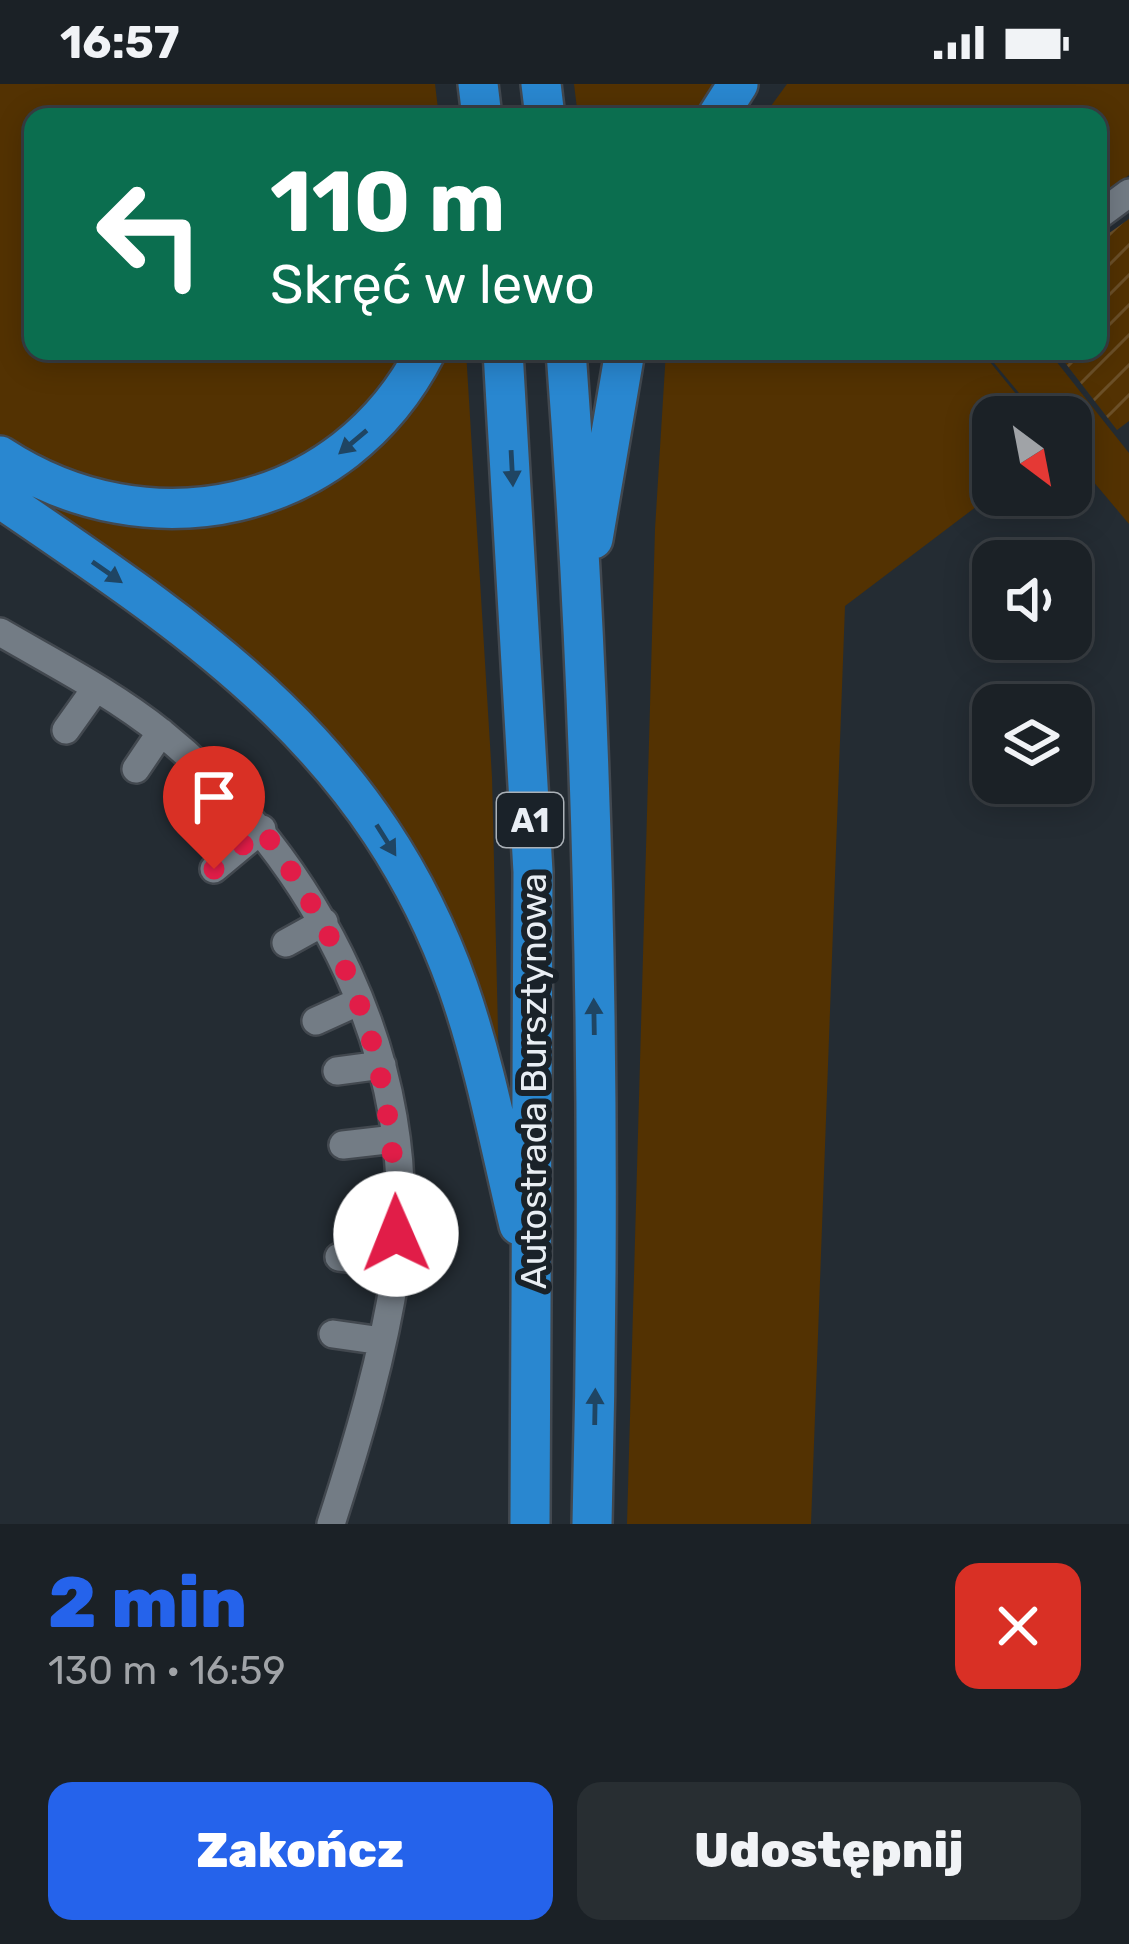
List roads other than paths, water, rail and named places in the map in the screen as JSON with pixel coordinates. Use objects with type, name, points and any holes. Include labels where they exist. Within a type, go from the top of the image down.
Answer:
[{"type":"highway","points":[[0,455],[35,478],[103,503],[160,510],[233,502],[304,476],[354,442],[399,395],[420,360]]},
{"type":"highway","name":"Autostrada Bursztynowa","points":[[503,360],[533,872],[535,1289],[530,1524]]},
{"type":"highway","name":"Autostrada Bursztynowa","points":[[567,360],[583,585],[600,1216],[592,1524]]},
{"type":"highway","points":[[583,585],[623,360]]},
{"type":"highway","points":[[0,498],[250,679],[310,738],[391,846],[428,914],[458,988],[535,1289]]},
{"type":"street","points":[[0,632],[161,732],[262,829],[324,922],[360,1001],[382,1065],[395,1138],[396,1264],[372,1396],[331,1524]]},
{"type":"street","points":[[66,730],[96,688]]},
{"type":"street","points":[[136,769],[161,732]]},
{"type":"street","points":[[214,869],[262,829]]},
{"type":"street","points":[[286,944],[324,922]]},
{"type":"street","points":[[316,1021],[360,1001]]},
{"type":"street","points":[[337,1071],[382,1065]]},
{"type":"street","points":[[343,1145],[395,1138]]},
{"type":"street","points":[[339,1257],[396,1264]]},
{"type":"street","points":[[333,1334],[382,1341]]}]
